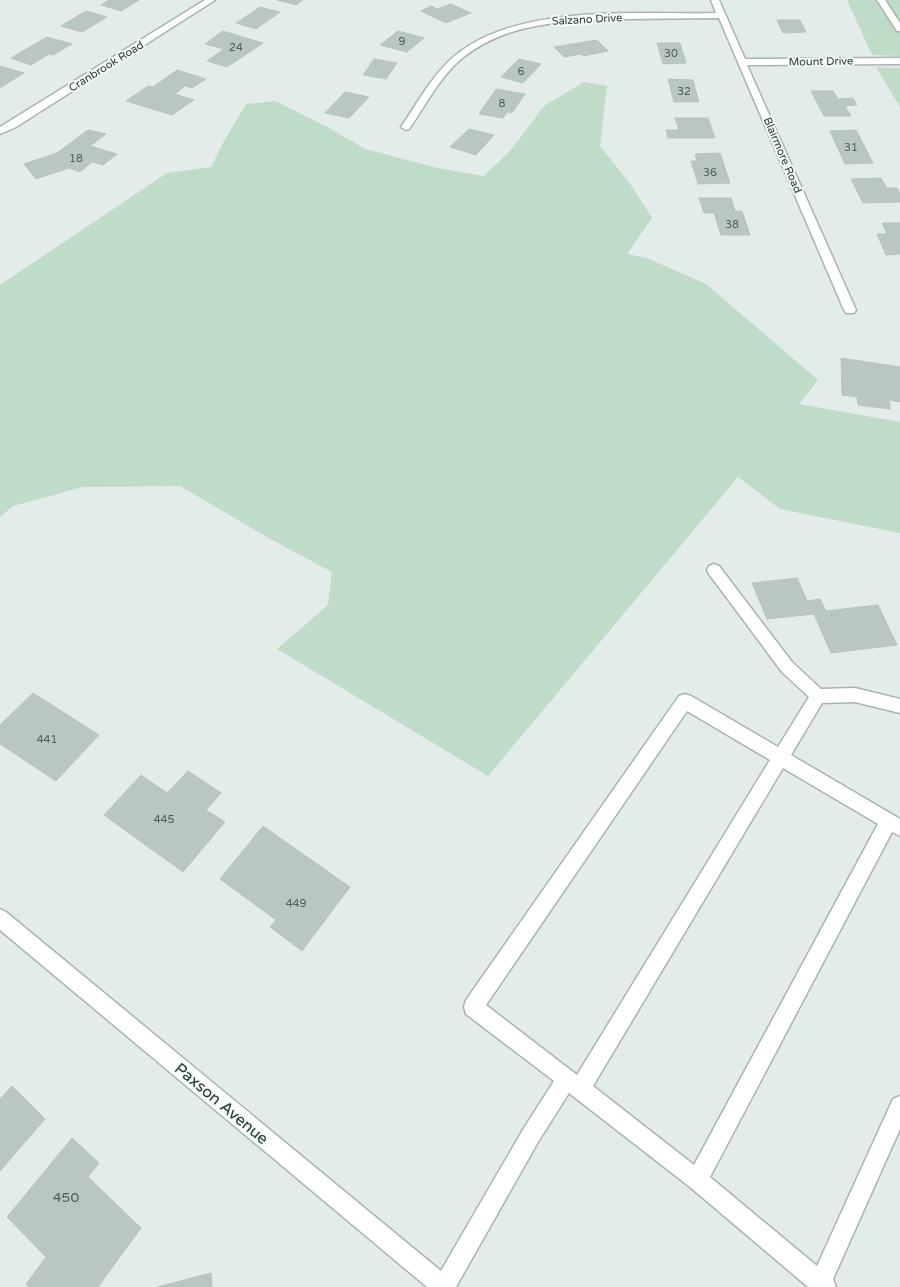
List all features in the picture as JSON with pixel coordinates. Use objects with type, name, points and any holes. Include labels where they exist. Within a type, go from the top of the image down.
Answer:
[{"type":"street","name":"Cranbrook Road","points":[[0,131],[13,125],[212,0]]},
{"type":"street","name":"Blairmore Road","points":[[715,0],[850,310]]},
{"type":"street","points":[[881,0],[900,29]]},
{"type":"street","name":"Salzano Drive","points":[[406,127],[448,68],[459,56],[496,34],[520,26],[566,18],[722,15]]},
{"type":"street","name":"Mount Drive","points":[[742,62],[900,61]]},
{"type":"street","points":[[714,570],[787,667],[818,696],[855,695],[900,706]]},
{"type":"street","points":[[444,1287],[531,1135],[573,1084],[818,696]]},
{"type":"street","points":[[697,1180],[894,824],[685,701],[473,1006],[697,1180],[823,1285],[900,1106]]},
{"type":"street","name":"Paxson Avenue","points":[[0,918],[444,1287]]},
{"type":"green space","points":[[847,0],[900,0],[900,56],[872,55]]},
{"type":"green space","points":[[876,67],[900,68],[900,107]]},
{"type":"green space","points":[[584,82],[607,86],[600,146],[631,185],[652,218],[627,254],[647,258],[706,284],[818,380],[799,404],[900,422],[900,533],[780,509],[738,477],[488,776],[277,649],[328,605],[332,572],[272,540],[180,486],[83,487],[13,506],[0,517],[0,285],[167,173],[211,167],[246,104],[275,101],[329,128],[365,149],[438,168],[484,176],[511,150],[544,106]]},
{"type":"building","points":[[109,0],[139,0],[121,11],[101,5]]},
{"type":"building","points":[[277,0],[303,0],[296,5]]},
{"type":"building","points":[[451,4],[471,13],[446,23],[421,11],[431,6],[437,9]]},
{"type":"building","points":[[260,7],[280,12],[256,29],[236,23]]},
{"type":"building","points":[[86,11],[107,17],[82,32],[61,26]]},
{"type":"building","points":[[777,20],[800,20],[806,32],[783,33]]},
{"type":"building","points":[[223,31],[263,43],[227,67],[207,61],[224,49],[205,44]]},
{"type":"building","points":[[398,31],[424,38],[407,52],[380,45]]},
{"type":"building","points":[[47,37],[72,44],[53,55],[49,54],[31,65],[11,58]]},
{"type":"building","points":[[597,40],[608,51],[583,56],[581,54],[564,57],[554,47]]},
{"type":"building","points":[[657,43],[680,43],[686,63],[663,64]]},
{"type":"building","points":[[374,59],[397,63],[386,79],[363,75]]},
{"type":"building","points":[[519,59],[541,64],[523,83],[501,77]]},
{"type":"building","points":[[0,66],[24,73],[0,88]]},
{"type":"building","points":[[177,70],[206,79],[192,88],[185,86],[175,94],[194,100],[172,115],[126,101],[148,86],[153,87]]},
{"type":"building","points":[[668,79],[693,80],[699,102],[674,102]]},
{"type":"building","points":[[496,89],[525,94],[512,113],[507,112],[503,118],[479,114]]},
{"type":"building","points":[[811,91],[833,91],[838,99],[853,98],[857,105],[845,106],[851,116],[824,116]]},
{"type":"building","points":[[345,92],[369,97],[349,118],[325,113]]},
{"type":"building","points":[[675,118],[708,118],[715,138],[668,138],[666,130],[679,130]]},
{"type":"building","points":[[469,129],[494,135],[476,155],[450,147]]},
{"type":"building","points":[[88,130],[106,134],[90,146],[117,154],[103,165],[92,162],[80,172],[69,168],[36,179],[24,164],[57,153]]},
{"type":"building","points":[[856,130],[873,163],[845,164],[830,131]]},
{"type":"building","points":[[720,153],[730,183],[698,184],[691,161],[697,161],[695,154]]},
{"type":"building","points":[[881,178],[887,188],[897,188],[900,194],[900,202],[863,203],[851,179]]},
{"type":"building","points":[[699,198],[731,198],[735,211],[742,211],[750,235],[721,235],[714,213],[704,213]]},
{"type":"building","points":[[882,223],[900,223],[900,254],[886,255],[877,234],[887,234]]},
{"type":"building","points":[[841,358],[900,367],[900,402],[889,400],[890,409],[858,405],[857,397],[842,395]]},
{"type":"building","points":[[797,578],[807,601],[820,599],[826,611],[878,605],[897,645],[831,653],[814,614],[767,619],[752,583]]},
{"type":"building","points":[[33,693],[99,735],[56,781],[0,744],[0,725]]},
{"type":"building","points":[[188,771],[221,793],[206,810],[225,822],[183,872],[104,815],[141,775],[167,793]]},
{"type":"building","points":[[263,826],[350,887],[302,951],[270,927],[276,920],[220,879]]},
{"type":"building","points":[[12,1086],[45,1119],[0,1171],[0,1099]]},
{"type":"building","points":[[72,1138],[99,1163],[88,1177],[141,1228],[98,1287],[29,1287],[26,1284],[46,1257],[7,1217]]},
{"type":"building","points":[[211,1273],[212,1287],[157,1287]]}]
